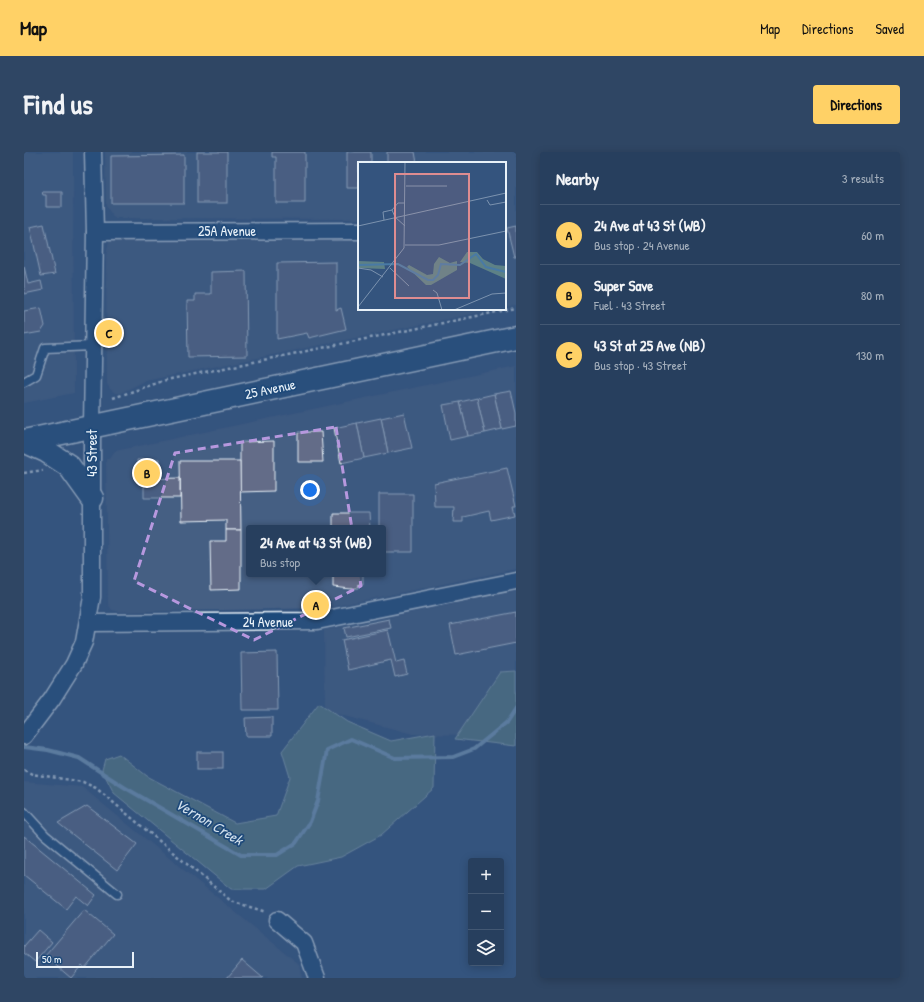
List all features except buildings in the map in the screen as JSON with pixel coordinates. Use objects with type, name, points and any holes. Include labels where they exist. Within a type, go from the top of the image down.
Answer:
[{"type":"main road","name":"25 Avenue","points":[[24,441],[516,337]]},
{"type":"main road","points":[[24,441],[46,450],[70,466],[92,498]]},
{"type":"street","name":"43 Street","points":[[25,735],[52,699],[74,664],[84,642],[89,623],[92,597],[92,426],[95,232],[93,152]]},
{"type":"street","name":"25A Avenue","points":[[95,232],[358,231]]},
{"type":"street","name":"24 Avenue","points":[[89,623],[317,621],[516,581]]},
{"type":"street","points":[[272,916],[304,943],[317,978]]},
{"type":"lane","points":[[24,382],[36,375],[45,348],[93,346]]},
{"type":"lane","points":[[24,812],[45,835],[117,894]]},
{"type":"path","points":[[113,398],[166,380],[516,308]]},
{"type":"path","points":[[24,473],[41,470],[47,472]]},
{"type":"path","points":[[24,770],[32,774],[83,782],[96,788],[230,901],[272,916]]},
{"type":"highlighted area","points":[[336,427],[361,586],[254,640],[134,581],[175,453]]},
{"type":"shaded area","points":[[24,152],[73,152],[74,393],[24,403]]},
{"type":"shaded area","points":[[105,152],[516,152],[516,305],[506,307],[506,162],[358,162],[358,219],[114,218],[106,206]]},
{"type":"shaded area","points":[[358,238],[358,310],[492,310],[145,381],[121,393],[115,393],[107,384],[106,256],[109,241]]},
{"type":"shaded area","points":[[516,366],[516,569],[327,608],[120,612],[112,610],[108,604],[106,459],[110,459],[115,451]]},
{"type":"shaded area","points":[[516,591],[516,681],[469,735],[413,734],[325,711],[324,630]]},
{"type":"shaded area","points":[[24,782],[82,787],[299,964],[302,978],[24,978]]},
{"type":"green space","points":[[516,671],[516,746],[455,739],[500,672]]},
{"type":"green space","points":[[319,703],[347,722],[391,741],[435,733],[434,788],[381,835],[341,857],[298,866],[266,889],[231,889],[114,793],[102,770],[105,759],[119,754],[147,776],[235,823],[276,816],[290,777],[282,751]]},
{"type":"waterway","name":"Vernon Creek","points":[[24,747],[48,750],[79,758],[124,787],[241,855],[277,855],[296,843],[310,822],[318,801],[327,750],[351,739],[395,758],[453,757],[474,749],[507,722],[516,708]]},
{"type":"place","name":"43 St at 25 Ave (NB)","points":[[109,333]]},
{"type":"place","name":"Super Save","points":[[147,473]]},
{"type":"place","name":"24 Ave at 43 St (WB)","points":[[316,605]]}]
